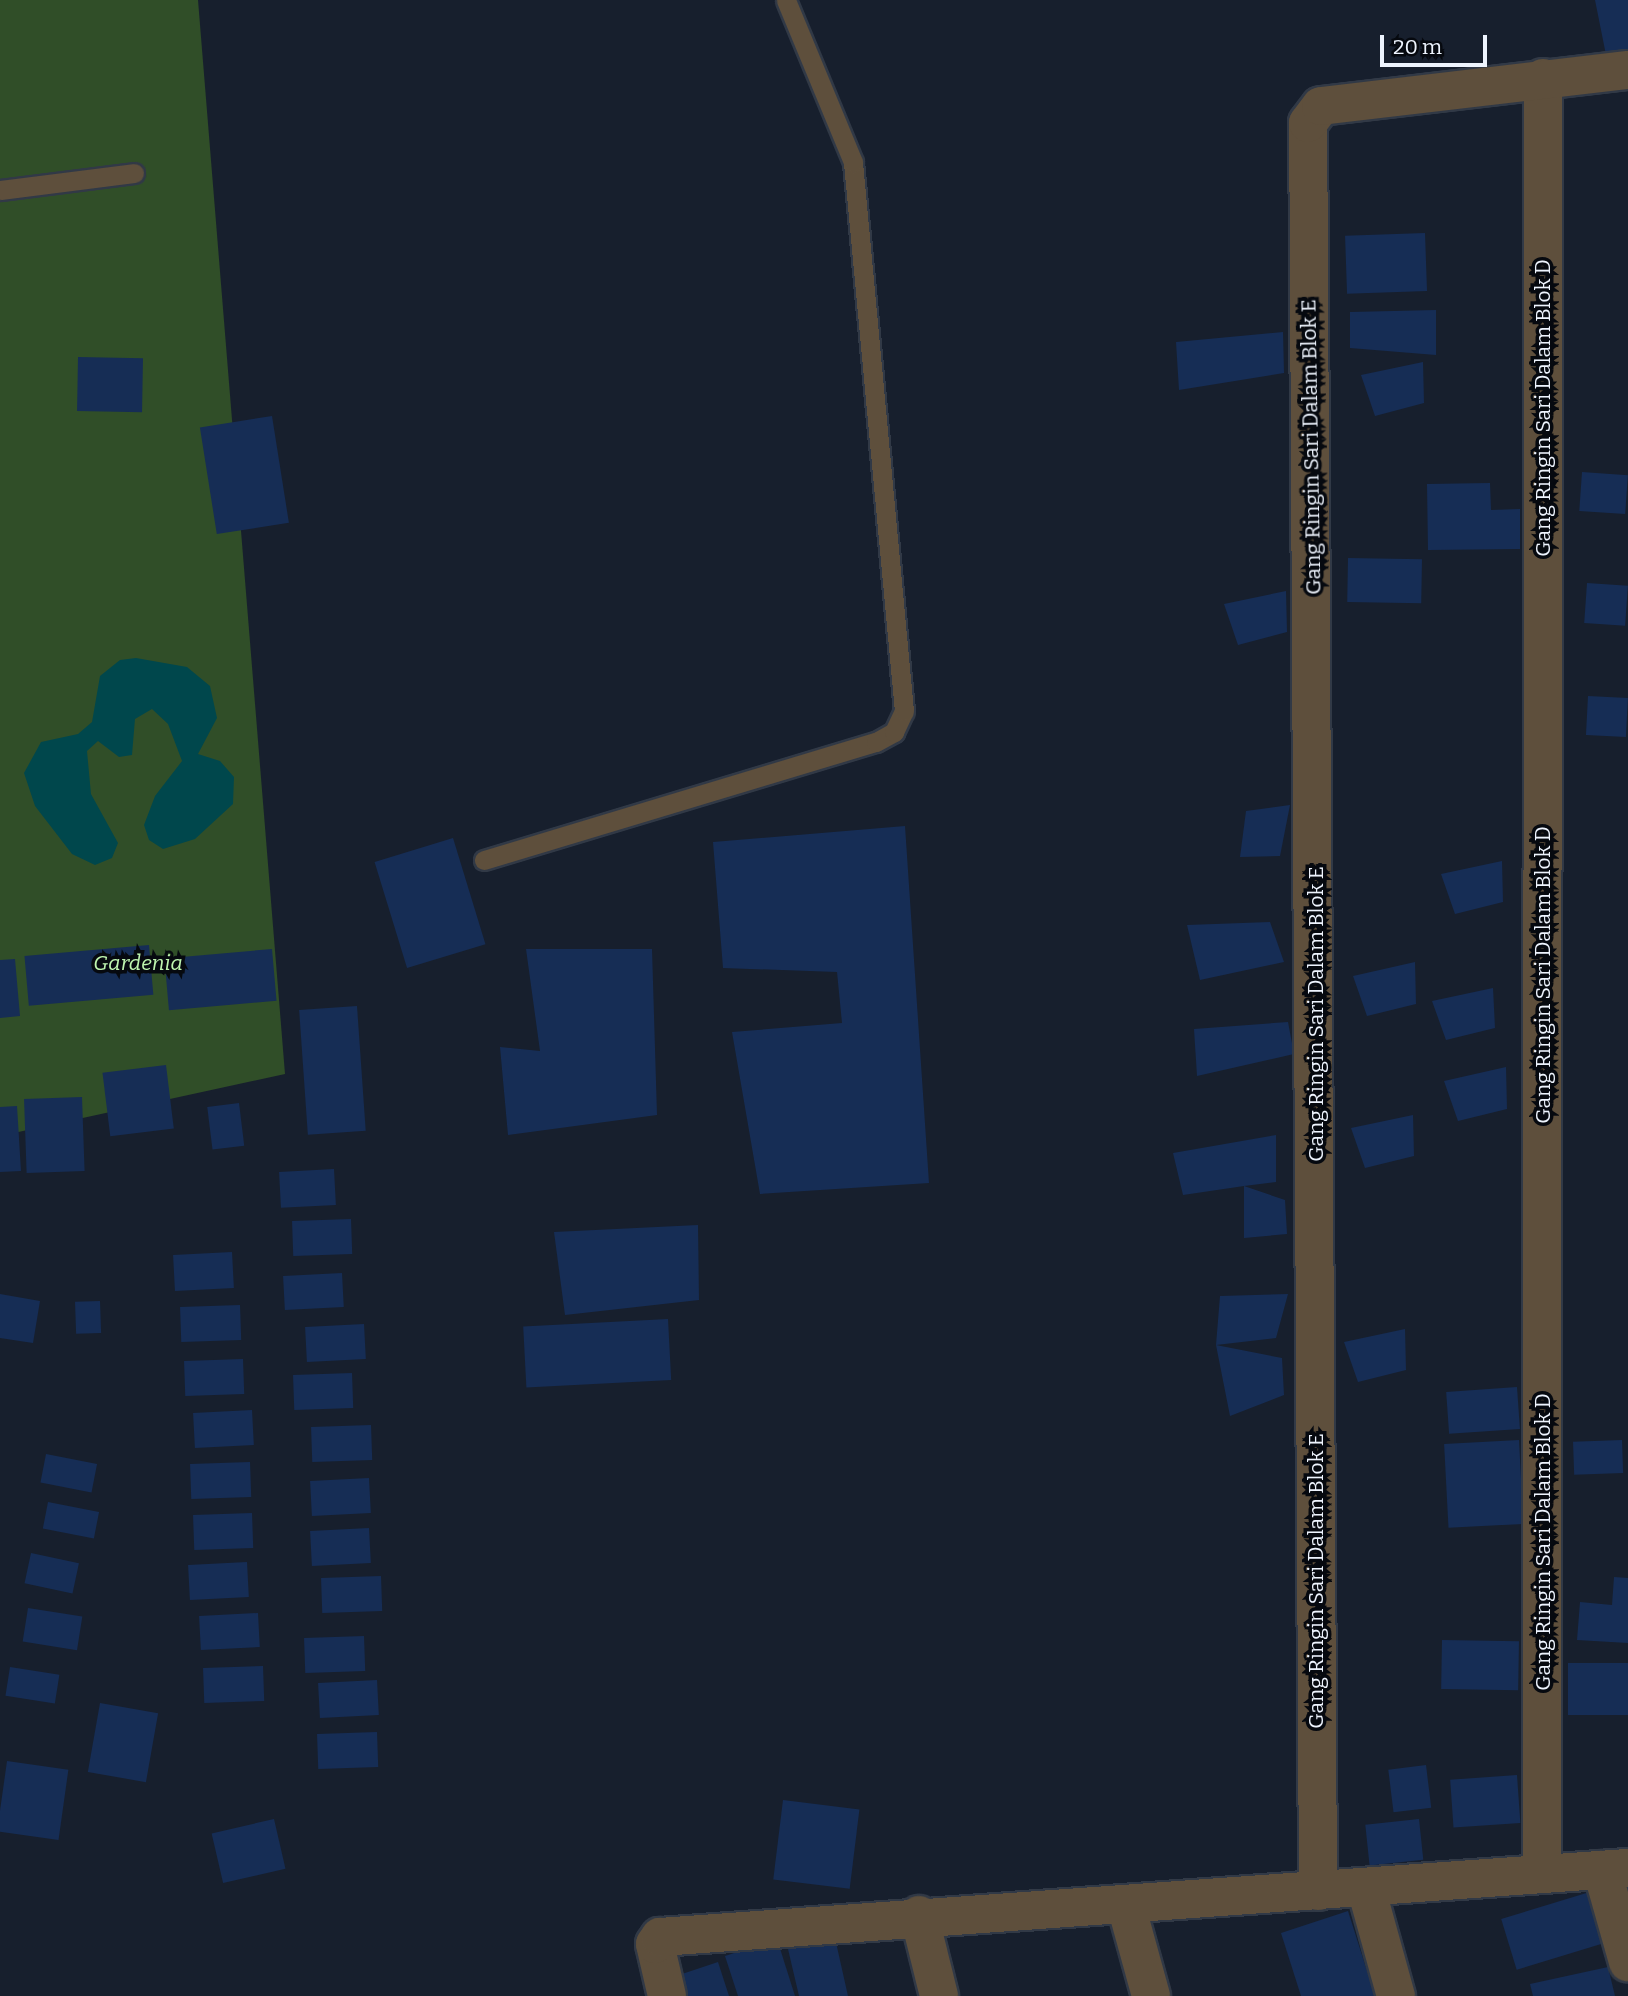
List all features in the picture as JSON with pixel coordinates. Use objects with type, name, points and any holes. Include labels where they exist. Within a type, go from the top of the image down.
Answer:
[{"type":"street","points":[[1543,78],[1628,70]]},
{"type":"street","name":"Gang Ringin Sari Dalam Blok E","points":[[1318,1891],[1317,783],[1306,136],[1321,106],[1543,78]]},
{"type":"street","name":"Gang Ringin Sari Dalam Blok D","points":[[1542,1871],[1543,78]]},
{"type":"street","points":[[667,1996],[655,1944],[660,1937],[919,1915],[1126,1905],[1366,1888],[1542,1871],[1615,1869],[1628,1962]]},
{"type":"street","points":[[1366,1888],[1396,1996]]},
{"type":"street","points":[[1126,1905],[1151,1996]]},
{"type":"street","points":[[919,1915],[939,1996]]},
{"type":"lane","points":[[484,860],[876,742],[894,733],[904,711],[852,162],[786,0]]},
{"type":"lane","points":[[0,190],[134,173]]},
{"type":"green space","name":"Gardenia","points":[[0,0],[198,0],[285,1074],[0,1136]]},
{"type":"shaded area","points":[[136,658],[187,667],[210,686],[217,718],[198,754],[220,761],[234,777],[233,804],[195,839],[163,849],[149,840],[144,825],[155,796],[182,761],[168,724],[152,709],[135,719],[132,755],[119,757],[98,741],[87,751],[91,794],[118,843],[112,858],[95,865],[72,854],[35,806],[24,773],[41,742],[78,734],[92,722],[100,676],[120,660]]},
{"type":"building","points":[[1595,0],[1628,0],[1628,60],[1608,65]]},
{"type":"building","points":[[1425,233],[1427,291],[1347,294],[1345,236]]},
{"type":"building","points":[[1436,310],[1436,355],[1350,348],[1350,312]]},
{"type":"building","points":[[1283,332],[1284,373],[1179,390],[1176,342]]},
{"type":"building","points":[[78,357],[143,358],[142,412],[77,411]]},
{"type":"building","points":[[1423,362],[1424,403],[1375,416],[1361,375]]},
{"type":"building","points":[[272,416],[289,523],[217,534],[200,427]]},
{"type":"building","points":[[1582,472],[1628,475],[1625,514],[1579,511]]},
{"type":"building","points":[[1490,483],[1491,510],[1520,509],[1520,549],[1428,550],[1427,484]]},
{"type":"building","points":[[1348,558],[1422,559],[1421,603],[1347,602]]},
{"type":"building","points":[[1587,583],[1628,586],[1625,626],[1584,623]]},
{"type":"building","points":[[1286,591],[1287,632],[1238,645],[1224,604]]},
{"type":"building","points":[[1588,696],[1628,698],[1626,737],[1586,735]]},
{"type":"building","points":[[1290,805],[1280,856],[1240,857],[1246,811]]},
{"type":"building","points":[[905,826],[929,1183],[760,1194],[732,1032],[842,1023],[837,972],[723,968],[713,842]]},
{"type":"building","points":[[453,838],[485,944],[407,968],[375,862]]},
{"type":"building","points":[[1502,861],[1503,902],[1455,914],[1441,874]]},
{"type":"building","points":[[1270,922],[1284,962],[1200,980],[1187,925]]},
{"type":"building","points":[[149,945],[153,995],[29,1006],[24,956]]},
{"type":"building","points":[[272,949],[277,1001],[169,1010],[164,958]]},
{"type":"building","points":[[526,949],[652,949],[657,1115],[508,1135],[500,1047],[540,1051]]},
{"type":"building","points":[[15,959],[20,1016],[0,1018],[0,960]]},
{"type":"building","points":[[1415,962],[1416,1004],[1367,1016],[1353,976]]},
{"type":"building","points":[[1493,988],[1495,1028],[1446,1040],[1432,1001]]},
{"type":"building","points":[[357,1006],[366,1131],[308,1135],[299,1010]]},
{"type":"building","points":[[1288,1022],[1294,1054],[1197,1076],[1194,1029]]},
{"type":"building","points":[[166,1065],[174,1129],[110,1136],[102,1073]]},
{"type":"building","points":[[1506,1067],[1507,1109],[1458,1121],[1444,1081]]},
{"type":"building","points":[[82,1097],[85,1171],[27,1173],[24,1099]]},
{"type":"building","points":[[239,1103],[244,1146],[212,1150],[207,1107]]},
{"type":"building","points":[[17,1106],[21,1171],[0,1172],[0,1107]]},
{"type":"building","points":[[1413,1115],[1414,1156],[1365,1168],[1351,1128]]},
{"type":"building","points":[[1276,1135],[1276,1182],[1183,1195],[1173,1153]]},
{"type":"building","points":[[334,1169],[336,1205],[281,1208],[279,1172]]},
{"type":"building","points":[[1244,1186],[1285,1200],[1287,1234],[1244,1238]]},
{"type":"building","points":[[351,1219],[352,1254],[293,1256],[292,1221]]},
{"type":"building","points":[[698,1225],[699,1300],[565,1315],[554,1232]]},
{"type":"building","points":[[232,1252],[234,1288],[175,1291],[173,1255]]},
{"type":"building","points":[[342,1273],[344,1307],[285,1310],[283,1276]]},
{"type":"building","points":[[0,1294],[40,1301],[33,1343],[0,1338]]},
{"type":"building","points":[[1288,1294],[1276,1338],[1216,1345],[1220,1296]]},
{"type":"building","points":[[100,1301],[101,1333],[76,1334],[75,1302]]},
{"type":"building","points":[[240,1305],[241,1340],[181,1342],[180,1307]]},
{"type":"building","points":[[668,1319],[671,1380],[526,1388],[523,1327]]},
{"type":"building","points":[[364,1324],[366,1359],[307,1362],[305,1327]]},
{"type":"building","points":[[1405,1329],[1406,1370],[1358,1382],[1344,1342]]},
{"type":"building","points":[[1216,1345],[1282,1358],[1284,1395],[1230,1416]]},
{"type":"building","points":[[243,1359],[244,1394],[185,1396],[184,1361]]},
{"type":"building","points":[[352,1373],[353,1408],[294,1410],[293,1375]]},
{"type":"building","points":[[1517,1387],[1520,1429],[1449,1434],[1446,1392]]},
{"type":"building","points":[[252,1410],[254,1445],[195,1448],[193,1413]]},
{"type":"building","points":[[371,1425],[372,1460],[312,1462],[311,1427]]},
{"type":"building","points":[[1519,1440],[1523,1524],[1448,1528],[1444,1444]]},
{"type":"building","points":[[1622,1440],[1623,1473],[1574,1475],[1573,1442]]},
{"type":"building","points":[[46,1454],[97,1464],[92,1492],[40,1482]]},
{"type":"building","points":[[250,1462],[251,1497],[191,1499],[190,1464]]},
{"type":"building","points":[[369,1478],[371,1513],[312,1516],[310,1481]]},
{"type":"building","points":[[48,1502],[99,1512],[94,1538],[43,1529]]},
{"type":"building","points":[[252,1513],[253,1548],[194,1550],[193,1515]]},
{"type":"building","points":[[369,1528],[371,1563],[312,1566],[310,1531]]},
{"type":"building","points":[[31,1553],[79,1563],[72,1594],[25,1583]]},
{"type":"building","points":[[247,1562],[249,1597],[190,1600],[188,1565]]},
{"type":"building","points":[[381,1576],[382,1611],[322,1613],[321,1578]]},
{"type":"building","points":[[1614,1577],[1628,1578],[1628,1643],[1577,1640],[1580,1602],[1612,1605]]},
{"type":"building","points":[[28,1608],[82,1617],[77,1650],[23,1642]]},
{"type":"building","points":[[258,1613],[260,1647],[201,1650],[199,1616]]},
{"type":"building","points":[[364,1636],[365,1671],[305,1673],[304,1638]]},
{"type":"building","points":[[1442,1640],[1519,1641],[1518,1690],[1441,1689]]},
{"type":"building","points":[[1568,1663],[1628,1663],[1628,1715],[1568,1715]]},
{"type":"building","points":[[263,1666],[264,1701],[204,1703],[203,1668]]},
{"type":"building","points":[[10,1667],[59,1675],[55,1703],[5,1696]]},
{"type":"building","points":[[377,1680],[379,1715],[320,1718],[318,1683]]},
{"type":"building","points":[[100,1703],[158,1713],[146,1782],[88,1772]]},
{"type":"building","points":[[377,1732],[378,1767],[318,1769],[317,1734]]},
{"type":"building","points":[[7,1761],[68,1770],[59,1840],[0,1832]]},
{"type":"building","points":[[1426,1765],[1431,1808],[1394,1812],[1388,1770]]},
{"type":"building","points":[[1517,1775],[1520,1823],[1454,1828],[1450,1780]]},
{"type":"building","points":[[783,1800],[859,1809],[850,1889],[773,1879]]},
{"type":"building","points":[[274,1819],[285,1869],[223,1883],[212,1833]]},
{"type":"building","points":[[1419,1819],[1423,1860],[1370,1865],[1365,1825]]},
{"type":"building","points":[[1593,1891],[1608,1942],[1517,1970],[1501,1919]]},
{"type":"building","points":[[1348,1911],[1375,1996],[1301,1996],[1281,1933]]},
{"type":"building","points":[[835,1938],[848,1996],[799,1996],[788,1949]]},
{"type":"building","points":[[777,1939],[795,1996],[738,1996],[725,1956]]},
{"type":"building","points":[[718,1962],[729,1996],[682,1996],[676,1976]]},
{"type":"building","points":[[1608,1967],[1615,1996],[1533,1996],[1530,1984]]}]
